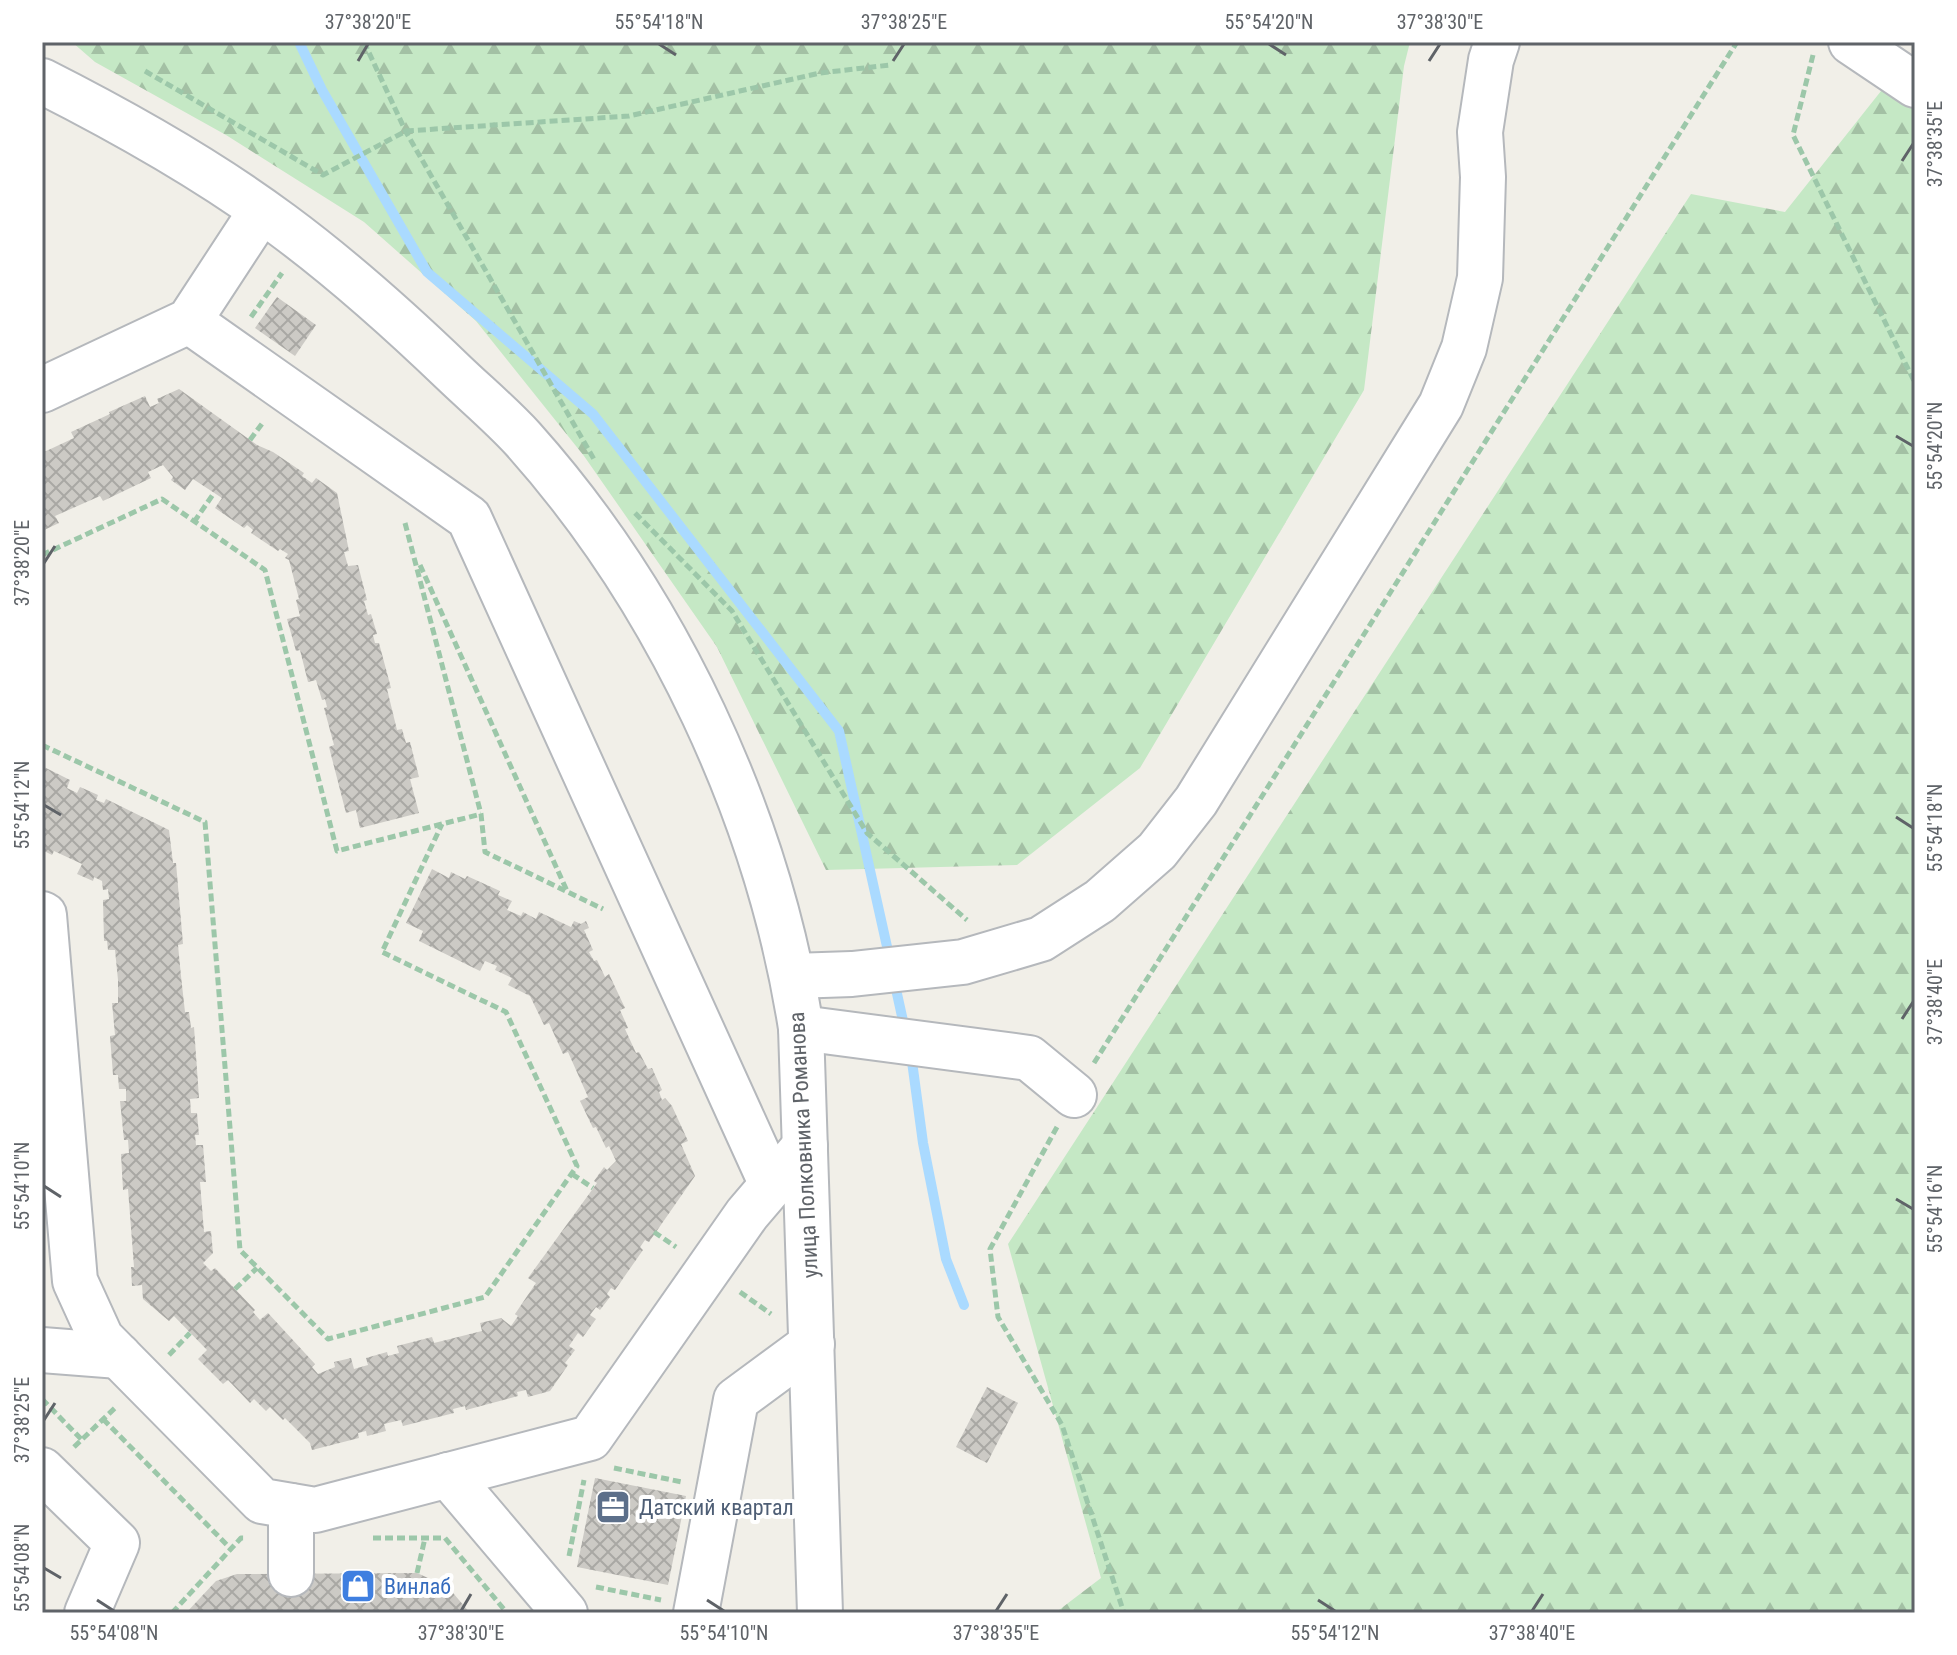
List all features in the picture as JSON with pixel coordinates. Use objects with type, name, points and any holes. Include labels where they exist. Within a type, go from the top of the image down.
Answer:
[{"type":"street","points":[[793,976],[852,974],[963,962],[1041,939],[1100,901],[1157,851],[1196,801],[1441,405],[1464,348],[1480,278],[1483,177],[1480,132],[1491,60],[1497,42]]},
{"type":"street","points":[[1851,42],[1915,85]]},
{"type":"street","name":"улица Полковника Романова","points":[[42,81],[135,128],[282,224],[405,325],[522,438],[601,537],[669,644],[726,769],[767,878],[793,976],[801,1028],[805,1146],[828,1282],[812,1344],[820,1613]]},
{"type":"street","points":[[42,390],[189,321],[261,211]]},
{"type":"street","points":[[189,321],[469,518],[772,1185]]},
{"type":"street","points":[[42,914],[75,1281],[101,1338],[262,1501],[315,1510],[590,1438],[747,1214],[805,1146]]},
{"type":"street","points":[[801,1028],[1029,1058],[1074,1095]]},
{"type":"street","points":[[696,1610],[736,1400],[812,1344]]},
{"type":"street","points":[[42,1350],[131,1368]]},
{"type":"street","points":[[44,1472],[117,1543],[87,1613]]},
{"type":"street","points":[[448,1475],[579,1600]]},
{"type":"street","points":[[291,1506],[291,1574]]},
{"type":"path","points":[[364,42],[406,131],[597,464]]},
{"type":"path","points":[[1124,1613],[1062,1425],[998,1317],[990,1249],[1074,1095],[1737,42]]},
{"type":"path","points":[[1817,42],[1793,135],[1915,383]]},
{"type":"path","points":[[145,71],[323,175],[406,131],[629,116],[820,73],[890,65]]},
{"type":"path","points":[[250,440],[269,414]]},
{"type":"path","points":[[194,522],[214,493]]},
{"type":"path","points":[[42,555],[162,499],[265,570],[337,851],[481,814]]},
{"type":"path","points":[[624,502],[732,611],[867,833],[1002,950]]},
{"type":"path","points":[[406,523],[481,814],[485,852],[592,903]]},
{"type":"path","points":[[413,550],[567,891]]},
{"type":"path","points":[[42,745],[205,822],[240,1250],[328,1339],[485,1297],[577,1166],[506,1012],[382,952],[442,824]]},
{"type":"path","points":[[572,1174],[593,1188]]},
{"type":"path","points":[[235,1289],[257,1268]]},
{"type":"path","points":[[44,1472],[103,1419],[131,1368]]},
{"type":"path","points":[[42,1399],[82,1440]]},
{"type":"path","points":[[103,1419],[231,1549]]},
{"type":"path","points":[[602,1466],[719,1490]]},
{"type":"path","points":[[567,1566],[585,1478]]},
{"type":"path","points":[[172,1613],[241,1538]]},
{"type":"path","points":[[417,1573],[425,1538]]},
{"type":"path","points":[[445,1538],[507,1613]]},
{"type":"path","points":[[579,1600],[696,1610]]},
{"type":"green space","points":[[72,42],[1410,42],[1404,66],[1364,390],[1140,768],[1017,865],[826,870],[717,647],[584,456],[476,321],[364,222],[226,135],[95,62]]},
{"type":"green space","points":[[1885,86],[1915,107],[1915,1613],[1055,1613],[1101,1578],[1008,1244],[1691,194],[1785,212]]},
{"type":"building","points":[[277,297],[316,325],[295,356],[255,328]]},
{"type":"building","points":[[179,389],[257,445],[304,473],[302,476],[312,483],[316,478],[337,493],[349,551],[344,552],[348,566],[358,565],[367,600],[364,601],[377,634],[373,635],[375,643],[379,643],[391,688],[387,689],[397,730],[402,729],[406,743],[410,742],[419,777],[410,779],[419,813],[360,828],[356,810],[346,813],[329,747],[334,745],[324,708],[327,707],[325,699],[322,700],[316,680],[308,682],[300,650],[296,651],[287,619],[300,616],[289,560],[285,558],[288,554],[280,549],[278,551],[251,533],[253,530],[247,525],[244,528],[215,508],[222,498],[193,479],[185,490],[171,480],[173,477],[163,465],[148,472],[151,478],[103,501],[100,496],[55,516],[59,523],[42,531],[42,453],[74,438],[71,432],[109,412],[145,396],[150,407],[159,403],[157,399]]},
{"type":"building","points":[[42,766],[70,780],[67,788],[77,793],[80,787],[98,795],[96,800],[104,803],[106,799],[169,830],[173,863],[176,863],[183,944],[178,945],[185,1012],[189,1012],[191,1028],[194,1027],[199,1098],[190,1099],[191,1113],[197,1113],[199,1135],[195,1135],[196,1145],[203,1145],[206,1182],[200,1182],[204,1232],[211,1231],[213,1253],[203,1263],[211,1271],[215,1268],[255,1310],[253,1312],[260,1320],[268,1313],[315,1364],[312,1367],[318,1374],[335,1367],[334,1362],[351,1358],[354,1369],[368,1365],[366,1358],[387,1352],[388,1356],[399,1353],[397,1346],[432,1337],[434,1343],[482,1331],[480,1323],[501,1318],[511,1326],[518,1316],[515,1314],[536,1283],[528,1278],[597,1183],[594,1181],[604,1167],[607,1170],[616,1161],[596,1127],[593,1128],[580,1101],[588,1097],[568,1052],[563,1054],[549,1023],[544,1025],[530,996],[508,985],[512,978],[495,970],[497,966],[485,961],[480,971],[419,941],[423,931],[406,923],[432,869],[449,878],[451,872],[465,879],[467,876],[500,891],[498,895],[512,901],[507,910],[521,916],[523,912],[536,919],[539,912],[571,927],[574,921],[581,924],[586,921],[589,928],[584,930],[593,950],[589,952],[594,961],[597,960],[605,977],[609,974],[625,1008],[620,1010],[636,1053],[639,1052],[648,1069],[652,1068],[662,1090],[659,1092],[662,1100],[665,1098],[672,1106],[688,1141],[681,1144],[695,1176],[649,1242],[645,1240],[640,1247],[643,1250],[615,1290],[611,1288],[607,1294],[610,1297],[600,1310],[596,1307],[590,1315],[596,1319],[583,1337],[578,1333],[569,1346],[575,1350],[550,1391],[528,1397],[526,1390],[517,1392],[518,1396],[466,1410],[465,1406],[453,1409],[454,1413],[403,1426],[401,1420],[384,1424],[386,1431],[367,1436],[366,1431],[358,1433],[359,1438],[312,1450],[310,1443],[285,1418],[283,1420],[270,1407],[266,1411],[254,1399],[250,1403],[228,1380],[223,1384],[198,1359],[207,1350],[174,1316],[169,1321],[143,1299],[142,1285],[132,1286],[131,1267],[134,1267],[128,1189],[123,1190],[121,1154],[129,1153],[128,1140],[124,1140],[120,1101],[126,1101],[126,1089],[119,1089],[118,1075],[113,1075],[110,1036],[115,1035],[112,1003],[118,1003],[118,980],[115,950],[108,950],[107,941],[104,941],[103,900],[109,899],[108,889],[103,890],[102,881],[94,877],[93,881],[77,874],[82,864],[54,851],[52,855],[42,850]]},
{"type":"building","points":[[987,1387],[1018,1403],[987,1463],[956,1447]]},
{"type":"building","points":[[595,1478],[686,1496],[668,1585],[577,1567]]},
{"type":"building","points":[[417,1573],[448,1587],[470,1613],[186,1613],[216,1581],[237,1574]]},
{"type":"waterway","points":[[299,42],[322,90],[427,272],[593,414],[839,731],[890,960]]},
{"type":"waterway","points":[[894,980],[905,1030]]},
{"type":"waterway","points":[[911,1054],[923,1143],[946,1259],[964,1305]]},
{"type":"place","name":"Датский квартал","points":[[613,1507]]},
{"type":"place","name":"Винлаб","points":[[358,1586]]}]
